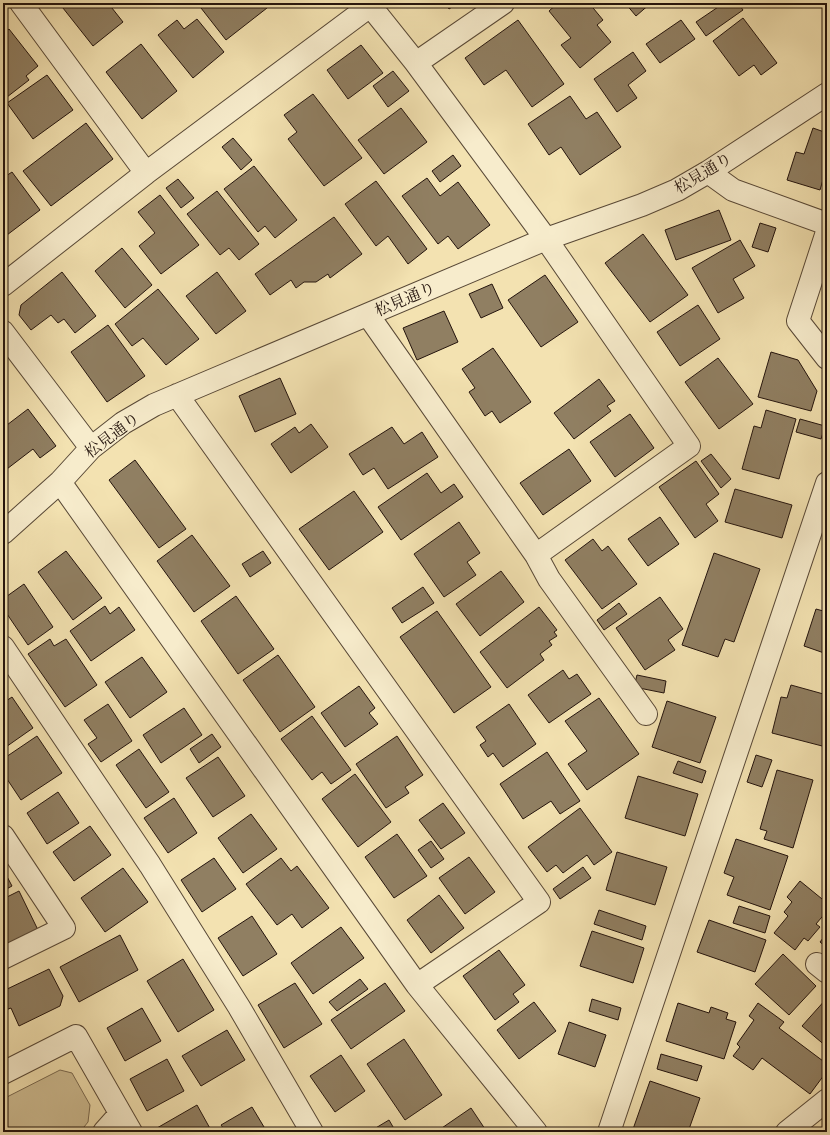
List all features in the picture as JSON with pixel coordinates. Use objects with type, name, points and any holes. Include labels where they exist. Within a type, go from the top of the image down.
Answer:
[{"type":"street","points":[[21,3],[146,173]]},
{"type":"street","points":[[416,62],[503,3]]},
{"type":"street","points":[[3,285],[146,173],[369,4],[416,62],[546,239],[689,446],[536,556]]},
{"type":"street","name":"松見通り","points":[[3,533],[60,482],[91,448],[123,423],[154,405],[546,239],[642,206],[677,190],[708,172],[827,94]]},
{"type":"street","points":[[708,172],[733,190],[827,224]]},
{"type":"street","points":[[827,232],[798,321],[827,358]]},
{"type":"street","points":[[368,315],[536,556],[549,579],[646,714]]},
{"type":"street","points":[[3,332],[91,448]]},
{"type":"street","points":[[178,395],[539,902],[417,985]]},
{"type":"street","points":[[60,482],[417,985],[536,1132]]},
{"type":"street","points":[[609,1132],[827,483]]},
{"type":"street","points":[[3,647],[150,865],[239,1007],[312,1132]]},
{"type":"street","points":[[3,836],[64,928],[3,958]]},
{"type":"street","points":[[3,1073],[76,1036],[131,1132]]},
{"type":"street","points":[[788,1132],[827,1100]]},
{"type":"street","points":[[104,1132],[120,1114]]},
{"type":"shaded area","points":[[60,1070],[72,1073],[90,1105],[88,1122],[80,1132],[3,1132],[3,1099]]},
{"type":"building","points":[[59,3],[108,3],[123,22],[93,46]]},
{"type":"building","points":[[208,3],[262,3],[267,8],[226,40],[201,8]]},
{"type":"building","points":[[445,3],[458,3],[449,9]]},
{"type":"building","points":[[558,3],[589,3],[603,20],[597,25],[611,42],[580,68],[561,45],[571,38],[549,11]]},
{"type":"building","points":[[625,3],[651,3],[636,16]]},
{"type":"building","points":[[724,3],[738,3],[743,10],[706,36],[696,22]]},
{"type":"building","points":[[743,18],[777,63],[761,75],[754,65],[739,76],[713,41]]},
{"type":"building","points":[[197,19],[224,52],[193,78],[158,35],[177,20],[184,29]]},
{"type":"building","points":[[518,20],[564,84],[532,107],[506,70],[484,85],[465,58]]},
{"type":"building","points":[[681,20],[695,39],[660,63],[646,44]]},
{"type":"building","points":[[9,29],[38,66],[26,76],[29,80],[7,97],[3,93],[3,34]]},
{"type":"building","points":[[141,44],[177,91],[142,119],[106,72]]},
{"type":"building","points":[[361,45],[383,73],[348,99],[327,70]]},
{"type":"building","points":[[633,52],[646,71],[628,85],[637,98],[617,112],[594,79]]},
{"type":"building","points":[[393,71],[409,91],[388,107],[373,86]]},
{"type":"building","points":[[47,75],[73,110],[33,139],[7,103]]},
{"type":"building","points":[[313,94],[362,158],[324,186],[288,139],[297,132],[284,115]]},
{"type":"building","points":[[570,96],[586,119],[597,112],[621,147],[580,175],[561,147],[549,155],[528,124]]},
{"type":"building","points":[[401,108],[427,142],[384,174],[358,140]]},
{"type":"building","points":[[86,123],[113,159],[51,206],[23,171]]},
{"type":"building","points":[[813,128],[827,133],[827,166],[820,190],[787,180],[796,152],[804,154]]},
{"type":"building","points":[[233,138],[252,160],[241,170],[222,147]]},
{"type":"building","points":[[453,155],[461,166],[440,182],[432,171]]},
{"type":"building","points":[[254,166],[297,220],[275,238],[265,226],[258,232],[224,189]]},
{"type":"building","points":[[12,172],[40,210],[3,238],[3,178]]},
{"type":"building","points":[[427,178],[440,196],[458,182],[490,225],[458,249],[448,236],[438,244],[402,196]]},
{"type":"building","points":[[178,179],[194,198],[181,208],[166,188]]},
{"type":"building","points":[[376,181],[427,249],[408,264],[388,236],[376,246],[345,204]]},
{"type":"building","points":[[217,191],[259,244],[239,260],[229,248],[220,255],[187,214]]},
{"type":"building","points":[[160,195],[199,245],[161,274],[139,246],[155,233],[138,212]]},
{"type":"building","points":[[719,210],[731,240],[676,260],[665,230]]},
{"type":"building","points":[[334,217],[362,254],[330,278],[328,274],[316,282],[304,282],[296,288],[291,280],[270,295],[255,274]]},
{"type":"building","points":[[760,223],[776,228],[768,252],[752,247]]},
{"type":"building","points":[[643,234],[688,295],[650,322],[605,263]]},
{"type":"building","points":[[740,240],[755,266],[733,279],[744,298],[718,313],[692,268]]},
{"type":"building","points":[[122,248],[152,285],[125,308],[95,271]]},
{"type":"building","points":[[62,272],[96,316],[75,333],[64,319],[58,323],[51,315],[31,330],[19,315],[21,305]]},
{"type":"building","points":[[217,272],[246,311],[216,334],[186,296]]},
{"type":"building","points":[[545,275],[578,322],[541,347],[508,300]]},
{"type":"building","points":[[492,284],[503,308],[481,318],[469,294]]},
{"type":"building","points":[[158,289],[199,339],[166,365],[143,338],[132,346],[115,324]]},
{"type":"building","points":[[698,305],[720,339],[680,366],[657,332]]},
{"type":"building","points":[[444,311],[458,342],[417,360],[403,328]]},
{"type":"building","points":[[108,325],[145,376],[107,402],[71,352]]},
{"type":"building","points":[[493,348],[531,402],[500,423],[492,411],[485,416],[469,392],[475,388],[462,369]]},
{"type":"building","points":[[771,352],[798,360],[817,391],[811,411],[758,397]]},
{"type":"building","points":[[718,358],[753,404],[719,429],[685,382]]},
{"type":"building","points":[[280,378],[296,414],[255,432],[239,396]]},
{"type":"building","points":[[599,379],[615,401],[607,406],[611,411],[574,439],[554,413]]},
{"type":"building","points":[[28,409],[56,446],[40,458],[33,449],[3,472],[3,428]]},
{"type":"building","points":[[766,410],[796,419],[779,479],[742,469],[754,426],[761,428]]},
{"type":"building","points":[[630,414],[654,448],[615,477],[590,442]]},
{"type":"building","points":[[800,419],[825,426],[821,439],[796,432]]},
{"type":"building","points":[[311,424],[328,447],[291,473],[271,444],[295,427],[299,433]]},
{"type":"building","points":[[392,427],[404,444],[422,432],[438,457],[388,489],[374,468],[363,475],[349,454]]},
{"type":"building","points":[[569,449],[591,481],[543,515],[520,483]]},
{"type":"building","points":[[711,454],[731,479],[721,488],[701,461]]},
{"type":"building","points":[[135,460],[186,529],[159,548],[109,480]]},
{"type":"building","points":[[696,461],[719,494],[706,504],[718,521],[695,538],[659,487]]},
{"type":"building","points":[[427,473],[441,493],[454,484],[463,497],[401,540],[378,507]]},
{"type":"building","points":[[735,489],[792,505],[782,538],[725,522]]},
{"type":"building","points":[[354,491],[383,532],[329,570],[299,529]]},
{"type":"building","points":[[660,517],[679,544],[648,566],[628,539]]},
{"type":"building","points":[[459,522],[480,553],[467,562],[476,575],[444,597],[414,554]]},
{"type":"building","points":[[192,535],[230,586],[194,612],[157,561]]},
{"type":"building","points":[[593,539],[602,551],[608,546],[637,584],[602,609],[565,560]]},
{"type":"building","points":[[66,551],[102,598],[73,620],[38,572]]},
{"type":"building","points":[[263,551],[271,563],[250,577],[242,564]]},
{"type":"building","points":[[714,553],[760,569],[734,642],[725,639],[718,657],[682,645]]},
{"type":"building","points":[[501,571],[524,602],[480,636],[456,604]]},
{"type":"building","points":[[24,584],[53,627],[28,645],[3,608],[3,599]]},
{"type":"building","points":[[423,587],[434,603],[402,623],[392,608]]},
{"type":"building","points":[[236,596],[274,649],[238,674],[201,621]]},
{"type":"building","points":[[660,597],[683,629],[668,640],[675,650],[645,670],[616,628]]},
{"type":"building","points":[[619,603],[627,614],[604,630],[597,620]]},
{"type":"building","points":[[105,606],[110,614],[119,607],[135,630],[91,661],[70,631]]},
{"type":"building","points":[[539,607],[557,630],[554,632],[557,636],[549,641],[552,645],[540,654],[544,660],[507,688],[480,652]]},
{"type":"building","points":[[816,609],[827,612],[827,654],[804,646]]},
{"type":"building","points":[[437,611],[491,687],[454,713],[400,637]]},
{"type":"building","points":[[50,639],[54,646],[66,639],[97,685],[65,707],[28,654]]},
{"type":"building","points":[[278,655],[315,707],[280,732],[243,680]]},
{"type":"building","points":[[142,657],[167,692],[130,718],[105,682]]},
{"type":"building","points":[[563,670],[569,679],[577,674],[591,694],[549,723],[528,695]]},
{"type":"building","points":[[637,675],[666,681],[664,693],[634,687]]},
{"type":"building","points":[[791,685],[827,695],[826,747],[772,733],[781,697],[787,698]]},
{"type":"building","points":[[359,686],[375,708],[369,713],[378,724],[345,747],[321,713]]},
{"type":"building","points":[[12,697],[33,728],[3,749],[3,703]]},
{"type":"building","points":[[599,698],[639,754],[587,790],[568,764],[587,751],[565,721]]},
{"type":"building","points":[[667,701],[716,717],[700,763],[652,747]]},
{"type":"building","points":[[108,704],[132,741],[101,762],[88,744],[97,738],[84,720]]},
{"type":"building","points":[[509,704],[536,744],[503,767],[493,753],[488,757],[480,745],[486,741],[476,727]]},
{"type":"building","points":[[184,708],[202,735],[161,763],[143,735]]},
{"type":"building","points":[[312,716],[351,770],[331,784],[322,772],[312,780],[281,739]]},
{"type":"building","points":[[212,734],[221,747],[199,763],[190,749]]},
{"type":"building","points":[[37,736],[62,773],[21,800],[3,773],[3,759]]},
{"type":"building","points":[[397,736],[423,775],[405,787],[409,793],[386,808],[356,764]]},
{"type":"building","points":[[139,749],[169,792],[146,808],[116,765]]},
{"type":"building","points":[[547,752],[580,801],[560,814],[551,801],[523,819],[500,784]]},
{"type":"building","points":[[756,755],[772,760],[762,787],[747,782]]},
{"type":"building","points":[[218,757],[245,796],[213,817],[186,778]]},
{"type":"building","points":[[678,761],[706,771],[702,783],[673,773]]},
{"type":"building","points":[[777,770],[813,780],[793,848],[764,839],[767,831],[760,829]]},
{"type":"building","points":[[355,774],[391,822],[358,847],[322,799]]},
{"type":"building","points":[[638,776],[698,794],[685,836],[625,818]]},
{"type":"building","points":[[58,792],[79,823],[47,844],[27,813]]},
{"type":"building","points":[[174,798],[197,833],[168,853],[144,818]]},
{"type":"building","points":[[443,803],[465,833],[441,849],[419,820]]},
{"type":"building","points":[[580,808],[612,852],[594,865],[587,855],[563,873],[556,865],[547,872],[528,847]]},
{"type":"building","points":[[251,814],[277,849],[243,873],[218,838]]},
{"type":"building","points":[[90,826],[111,855],[74,881],[53,852]]},
{"type":"building","points":[[397,834],[427,876],[394,898],[365,857]]},
{"type":"building","points":[[736,839],[788,856],[770,910],[727,895],[734,877],[724,873]]},
{"type":"building","points":[[431,841],[444,859],[431,868],[418,850]]},
{"type":"building","points":[[617,852],[667,867],[655,905],[606,890]]},
{"type":"building","points":[[469,857],[495,892],[465,914],[439,878]]},
{"type":"building","points":[[214,858],[236,889],[202,912],[181,880]]},
{"type":"building","points":[[281,858],[291,871],[297,866],[329,908],[302,928],[292,914],[277,925],[246,884]]},
{"type":"building","points":[[583,867],[591,878],[560,899],[553,889]]},
{"type":"building","points":[[123,868],[148,902],[105,932],[81,898]]},
{"type":"building","points":[[3,869],[12,886],[3,891]]},
{"type":"building","points":[[800,881],[827,903],[827,911],[816,924],[820,927],[808,941],[804,938],[795,950],[774,933],[788,916],[784,912],[792,902],[787,897]]},
{"type":"building","points":[[19,891],[38,930],[3,948],[3,899]]},
{"type":"building","points":[[439,895],[464,928],[431,953],[407,920]]},
{"type":"building","points":[[739,906],[770,916],[765,933],[733,923]]},
{"type":"building","points":[[599,910],[646,926],[642,940],[594,924]]},
{"type":"building","points":[[252,916],[277,954],[243,976],[218,938]]},
{"type":"building","points":[[709,920],[766,940],[755,972],[697,952]]},
{"type":"building","points":[[341,927],[364,958],[313,994],[291,963]]},
{"type":"building","points":[[592,931],[644,948],[633,983],[580,966]]},
{"type":"building","points":[[827,933],[827,948],[820,942]]},
{"type":"building","points":[[120,935],[138,970],[79,1002],[60,967]]},
{"type":"building","points":[[499,950],[525,985],[513,994],[519,1002],[495,1020],[463,976]]},
{"type":"building","points":[[783,954],[816,986],[789,1015],[755,984]]},
{"type":"building","points":[[183,959],[214,1010],[178,1032],[147,981]]},
{"type":"building","points":[[49,969],[63,996],[60,1006],[19,1026],[11,1008],[3,1011],[3,991]]},
{"type":"building","points":[[360,979],[368,989],[337,1011],[329,1002]]},
{"type":"building","points":[[295,983],[322,1024],[284,1048],[258,1005]]},
{"type":"building","points":[[385,983],[405,1011],[351,1049],[331,1020]]},
{"type":"building","points":[[827,998],[827,1047],[802,1026]]},
{"type":"building","points":[[592,999],[621,1008],[618,1020],[589,1011]]},
{"type":"building","points":[[534,1002],[556,1031],[519,1059],[497,1030]]},
{"type":"building","points":[[678,1003],[709,1013],[711,1007],[728,1013],[726,1019],[736,1022],[724,1059],[666,1041]]},
{"type":"building","points":[[758,1003],[784,1022],[779,1028],[827,1064],[827,1071],[810,1094],[762,1058],[753,1070],[733,1056],[740,1047],[737,1044],[754,1020],[749,1016]]},
{"type":"building","points":[[142,1008],[161,1041],[125,1061],[107,1028]]},
{"type":"building","points":[[569,1022],[606,1035],[595,1067],[558,1054]]},
{"type":"building","points":[[227,1030],[245,1060],[201,1086],[182,1056]]},
{"type":"building","points":[[404,1039],[442,1095],[405,1120],[367,1064]]},
{"type":"building","points":[[661,1054],[702,1066],[697,1081],[657,1069]]},
{"type":"building","points":[[341,1055],[365,1091],[335,1112],[310,1076]]},
{"type":"building","points":[[167,1059],[184,1091],[147,1111],[130,1079]]},
{"type":"building","points":[[650,1081],[700,1098],[688,1132],[632,1132]]},
{"type":"building","points":[[197,1105],[212,1132],[160,1132],[157,1128]]},
{"type":"building","points":[[252,1107],[267,1132],[226,1132],[221,1125]]},
{"type":"building","points":[[471,1108],[487,1132],[436,1132]]},
{"type":"building","points":[[389,1120],[396,1132],[369,1132]]}]
